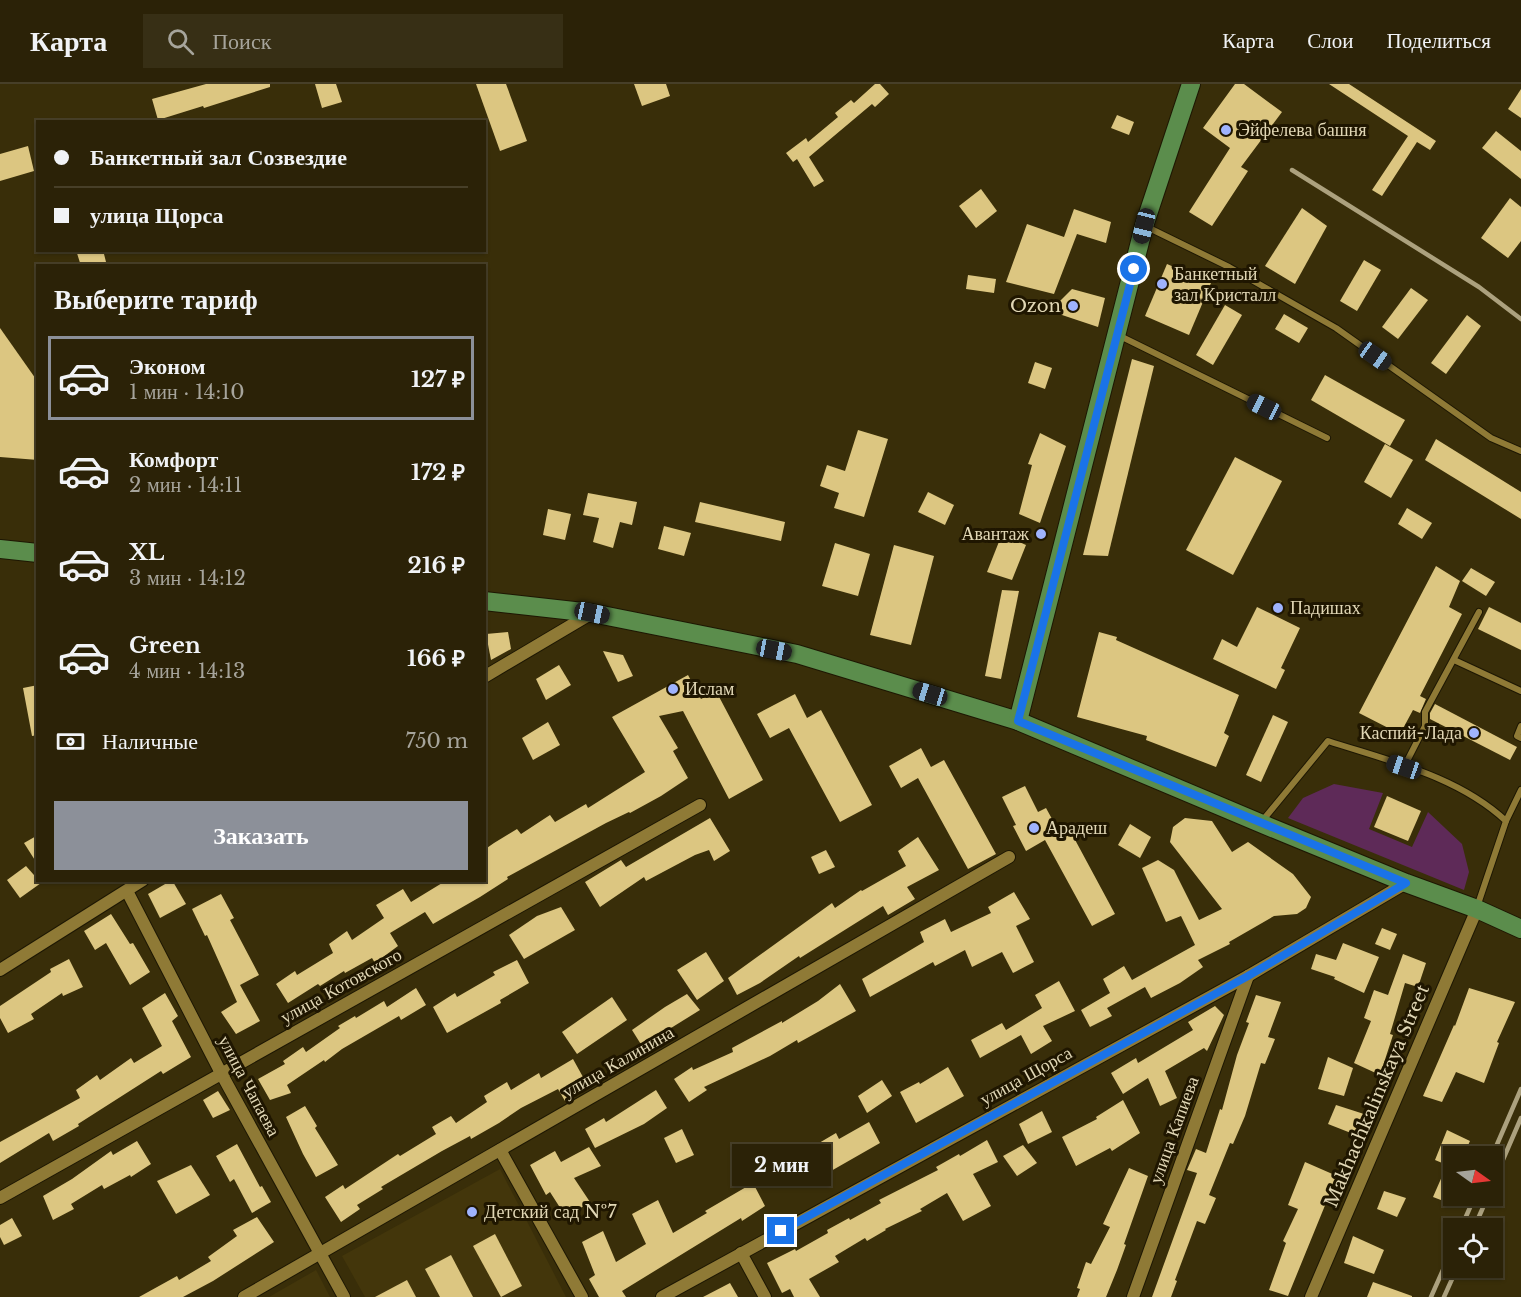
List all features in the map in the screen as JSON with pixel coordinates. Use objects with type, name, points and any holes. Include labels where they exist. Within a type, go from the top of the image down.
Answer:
[{"type":"main road","points":[[1018,721],[1144,226],[1191,84]]},
{"type":"main road","points":[[0,549],[36,553]]},
{"type":"main road","points":[[486,601],[592,613],[797,654],[1018,721],[1521,929]]},
{"type":"street","points":[[486,676],[592,613]]},
{"type":"street","name":"улица Котовского","points":[[0,1198],[700,806]]},
{"type":"street","name":"улица Калинина","points":[[244,1297],[1010,858]]},
{"type":"street","points":[[0,970],[140,882]]},
{"type":"street","name":"улица Щорса","points":[[662,1297],[1248,976],[1406,883]]},
{"type":"street","name":"улица Чапаева","points":[[127,891],[221,1073],[344,1297]]},
{"type":"street","name":"Makhachkalinskaya Street","points":[[1311,1297],[1476,909]]},
{"type":"street","name":"улица Капиева","points":[[1133,1297],[1248,976]]},
{"type":"street","points":[[501,1150],[582,1297]]},
{"type":"street","points":[[741,1253],[765,1297]]},
{"type":"lane","points":[[1144,226],[1229,267],[1336,328],[1491,438],[1521,451]]},
{"type":"lane","points":[[1117,334],[1327,438]]},
{"type":"lane","points":[[1404,767],[1425,726],[1425,712],[1479,612]]},
{"type":"lane","points":[[1454,660],[1521,691]]},
{"type":"lane","points":[[1521,726],[1517,736],[1521,738]]},
{"type":"lane","points":[[1260,823],[1328,741],[1404,767],[1419,769],[1489,805],[1506,821]]},
{"type":"lane","points":[[1476,909],[1506,821],[1521,790]]},
{"type":"shaded area","points":[[1334,784],[1383,793],[1369,829],[1412,847],[1428,812],[1462,844],[1469,872],[1464,890],[1288,818],[1303,798]]},
{"type":"shaded area","name":"Детский сад №7","points":[[500,1169],[566,1297],[365,1297],[342,1256]]},
{"type":"shaded area","points":[[316,1270],[330,1297],[269,1297]]},
{"type":"building","points":[[206,84],[270,84],[270,87],[158,120],[152,99]]},
{"type":"building","points":[[315,84],[336,84],[342,102],[322,108]]},
{"type":"building","points":[[476,84],[506,84],[527,141],[500,151]]},
{"type":"building","points":[[634,84],[666,84],[670,96],[642,106]]},
{"type":"building","points":[[875,84],[880,84],[889,94],[875,107],[872,104],[809,157],[824,181],[814,187],[797,159],[793,162],[786,153],[806,138],[808,142],[838,117],[835,113],[851,100],[854,103]]},
{"type":"building","points":[[1235,84],[1244,84],[1282,112],[1241,167],[1248,171],[1212,226],[1189,212],[1230,148],[1203,128]]},
{"type":"building","points":[[1329,84],[1349,84],[1436,141],[1430,150],[1417,142],[1382,196],[1372,190],[1408,136]]},
{"type":"building","points":[[1521,89],[1521,118],[1508,109]]},
{"type":"building","points":[[1117,115],[1134,122],[1129,135],[1111,128]]},
{"type":"building","points":[[1496,131],[1521,151],[1521,179],[1482,148]]},
{"type":"building","points":[[28,146],[34,171],[0,181],[0,154]]},
{"type":"building","points":[[981,189],[997,211],[976,228],[959,206]]},
{"type":"building","points":[[1510,198],[1521,207],[1521,241],[1508,258],[1481,238]]},
{"type":"building","points":[[1302,208],[1327,226],[1295,284],[1265,266]]},
{"type":"building","points":[[1074,209],[1111,222],[1106,243],[1077,234],[1054,294],[1006,282],[1027,224],[1064,237]]},
{"type":"building","points":[[77,252],[104,252],[106,264],[80,264]]},
{"type":"building","points":[[1364,260],[1381,270],[1357,311],[1340,301]]},
{"type":"building","points":[[1167,264],[1211,283],[1189,335],[1145,316]]},
{"type":"building","points":[[968,275],[996,279],[994,293],[966,289]]},
{"type":"building","points":[[1411,288],[1428,300],[1398,339],[1382,327]]},
{"type":"building","points":[[1072,289],[1105,298],[1098,327],[1050,311]]},
{"type":"building","points":[[1225,305],[1242,315],[1213,365],[1196,355]]},
{"type":"building","points":[[1284,314],[1308,328],[1299,343],[1275,329]]},
{"type":"building","points":[[1467,315],[1481,326],[1446,374],[1431,363]]},
{"type":"building","points":[[0,328],[36,379],[36,460],[0,457]]},
{"type":"building","points":[[1132,359],[1154,366],[1108,556],[1083,555]]},
{"type":"building","points":[[1035,362],[1052,368],[1045,389],[1028,383]]},
{"type":"building","points":[[1325,375],[1405,420],[1390,446],[1311,400]]},
{"type":"building","points":[[858,430],[888,439],[864,517],[834,508],[839,493],[820,486],[827,465],[845,471]]},
{"type":"building","points":[[1040,433],[1066,446],[1040,523],[1019,514],[1032,465],[1028,464]]},
{"type":"building","points":[[1436,439],[1521,492],[1521,519],[1425,460]]},
{"type":"building","points":[[1385,444],[1413,460],[1391,498],[1364,482]]},
{"type":"building","points":[[1235,457],[1282,481],[1233,575],[1186,550]]},
{"type":"building","points":[[928,492],[954,505],[945,525],[918,512]]},
{"type":"building","points":[[588,493],[637,502],[632,525],[620,522],[613,548],[593,542],[599,518],[583,515]]},
{"type":"building","points":[[700,502],[785,522],[781,541],[695,522]]},
{"type":"building","points":[[1407,508],[1432,523],[1422,539],[1398,524]]},
{"type":"building","points":[[548,509],[571,514],[565,540],[543,535]]},
{"type":"building","points":[[664,526],[691,533],[684,556],[658,549]]},
{"type":"building","points":[[1002,534],[1026,545],[1012,580],[987,572]]},
{"type":"building","points":[[835,543],[870,554],[858,596],[822,586]]},
{"type":"building","points":[[894,545],[934,556],[911,645],[870,635]]},
{"type":"building","points":[[1436,566],[1460,581],[1449,607],[1462,614],[1420,696],[1426,699],[1420,713],[1413,710],[1400,734],[1359,713]]},
{"type":"building","points":[[1471,568],[1495,582],[1486,596],[1462,581]]},
{"type":"building","points":[[1002,590],[1019,591],[1001,679],[985,676]]},
{"type":"building","points":[[1257,607],[1300,628],[1281,668],[1285,670],[1276,689],[1213,659],[1222,639],[1237,647]]},
{"type":"building","points":[[1489,607],[1521,623],[1521,650],[1478,629]]},
{"type":"building","points":[[508,632],[511,649],[491,660],[486,634]]},
{"type":"building","points":[[1099,632],[1117,637],[1116,640],[1239,695],[1224,733],[1229,736],[1216,767],[1146,740],[1147,736],[1077,717]]},
{"type":"building","points":[[603,651],[623,655],[633,676],[618,682]]},
{"type":"building","points":[[559,665],[571,685],[546,700],[536,679]]},
{"type":"building","points":[[688,675],[701,699],[716,691],[763,780],[729,799],[683,711],[659,716],[678,748],[673,751],[688,778],[630,813],[606,823],[507,877],[508,879],[480,897],[433,924],[425,912],[390,933],[398,946],[375,963],[372,958],[345,973],[344,971],[320,986],[318,984],[288,1003],[276,984],[295,971],[297,975],[333,953],[329,944],[347,931],[352,940],[384,918],[376,905],[403,889],[411,902],[444,882],[486,882],[486,849],[494,843],[517,829],[521,834],[550,815],[555,822],[586,804],[588,808],[645,772],[612,717]]},
{"type":"building","points":[[36,685],[36,735],[32,736],[23,688]]},
{"type":"building","points":[[795,694],[807,718],[821,710],[872,805],[840,822],[789,728],[770,738],[757,714]]},
{"type":"building","name":"Каспий-Лада","points":[[1435,704],[1517,747],[1510,760],[1430,719],[1430,713]]},
{"type":"building","points":[[1273,715],[1288,722],[1261,782],[1246,775]]},
{"type":"building","points":[[548,722],[560,745],[533,760],[522,738]]},
{"type":"building","points":[[921,748],[931,767],[944,760],[996,854],[968,869],[918,778],[901,788],[889,766]]},
{"type":"building","points":[[1025,786],[1038,812],[1046,808],[1057,828],[1066,823],[1115,914],[1092,926],[1045,840],[1026,851],[1002,797]]},
{"type":"building","points":[[1387,796],[1421,811],[1408,841],[1374,827]]},
{"type":"building","points":[[710,818],[730,851],[714,861],[709,850],[695,855],[646,881],[644,877],[600,907],[585,882],[621,860],[626,867]]},
{"type":"building","points":[[1185,818],[1212,821],[1232,852],[1248,842],[1293,874],[1311,897],[1306,908],[1297,914],[1274,916],[1229,942],[1230,944],[1198,960],[1203,967],[1180,983],[1151,998],[1145,987],[1107,1008],[1112,1016],[1090,1027],[1081,1010],[1110,993],[1103,979],[1124,966],[1132,980],[1195,945],[1181,916],[1166,922],[1142,868],[1158,860],[1174,870],[1199,920],[1222,909],[1170,842],[1173,827]]},
{"type":"building","points":[[1130,824],[1151,837],[1140,858],[1118,845]]},
{"type":"building","points":[[36,836],[36,862],[24,843]]},
{"type":"building","points":[[918,837],[939,870],[907,887],[915,899],[888,915],[883,906],[737,995],[728,978],[832,903],[835,908],[861,890],[906,866],[898,851]]},
{"type":"building","points":[[826,850],[835,867],[819,874],[811,857]]},
{"type":"building","points":[[26,866],[36,877],[36,882],[41,883],[20,898],[7,880]]},
{"type":"building","points":[[169,882],[173,882],[186,904],[160,918],[148,894]]},
{"type":"building","points":[[1014,892],[1030,919],[1016,926],[1034,962],[1013,973],[1002,952],[972,967],[965,950],[935,966],[933,962],[870,997],[862,979],[924,942],[920,932],[945,919],[951,932],[991,913],[988,907]]},
{"type":"building","points":[[221,894],[234,918],[230,920],[259,975],[240,985],[260,1021],[236,1034],[221,1012],[237,1002],[207,935],[205,936],[192,909]]},
{"type":"building","points":[[561,907],[575,930],[524,959],[509,935],[537,916]]},
{"type":"building","points":[[111,914],[130,944],[133,943],[150,972],[130,985],[106,943],[95,950],[84,931]]},
{"type":"building","points":[[1382,928],[1397,934],[1390,950],[1375,944]]},
{"type":"building","points":[[1343,943],[1379,957],[1364,993],[1334,979],[1335,977],[1311,969],[1316,954],[1336,960]]},
{"type":"building","points":[[706,952],[724,981],[697,1000],[677,970]]},
{"type":"building","points":[[1403,954],[1426,963],[1418,987],[1405,983],[1390,1034],[1393,1035],[1380,1075],[1354,1063],[1371,1021],[1364,1018],[1374,990],[1388,995]]},
{"type":"building","points":[[69,959],[83,987],[63,996],[62,993],[31,1014],[34,1019],[8,1033],[0,1018],[0,1006],[51,972],[50,969]]},
{"type":"building","points":[[517,960],[529,983],[500,1000],[501,1003],[447,1033],[433,1007],[455,993],[457,997],[495,975],[493,972]]},
{"type":"building","points":[[1059,981],[1075,1011],[1043,1026],[1052,1041],[1031,1054],[1021,1035],[980,1058],[971,1040],[1002,1023],[1006,1030],[1042,1008],[1035,995]]},
{"type":"building","points":[[840,984],[856,1011],[798,1043],[797,1040],[770,1056],[704,1087],[707,1090],[689,1102],[674,1079],[692,1067],[693,1070],[733,1052],[732,1048],[782,1021],[782,1023],[818,1001]]},
{"type":"building","points":[[416,988],[426,1005],[401,1020],[399,1016],[342,1049],[287,1085],[291,1093],[270,1100],[258,1079],[285,1064],[283,1061],[303,1047],[306,1052],[340,1028],[338,1026],[355,1016],[356,1018],[384,1001],[387,1007]]},
{"type":"building","points":[[1469,988],[1515,1002],[1497,1042],[1499,1043],[1484,1083],[1456,1072],[1442,1102],[1423,1096],[1455,1026]]},
{"type":"building","points":[[165,993],[178,1016],[172,1021],[191,1057],[163,1074],[161,1071],[53,1141],[49,1133],[0,1163],[0,1142],[80,1098],[76,1090],[97,1075],[100,1080],[131,1058],[134,1063],[162,1046],[142,1008]]},
{"type":"building","points":[[687,994],[700,1010],[642,1046],[632,1030]]},
{"type":"building","points":[[1256,995],[1281,1002],[1268,1037],[1275,1039],[1265,1064],[1261,1063],[1245,1116],[1233,1144],[1230,1143],[1209,1195],[1216,1198],[1205,1224],[1197,1221],[1171,1297],[1152,1297],[1197,1173],[1187,1170],[1196,1149],[1206,1153],[1220,1109],[1222,1110],[1237,1055],[1249,1023],[1246,1022]]},
{"type":"building","points":[[612,997],[627,1020],[577,1054],[562,1032]]},
{"type":"building","points":[[1215,1006],[1224,1015],[1207,1051],[1204,1048],[1165,1071],[1177,1098],[1160,1106],[1148,1078],[1123,1094],[1111,1073],[1136,1058],[1138,1063],[1193,1030],[1188,1022]]},
{"type":"building","points":[[1328,1057],[1353,1068],[1344,1096],[1318,1089]]},
{"type":"building","points":[[573,1059],[588,1086],[565,1101],[558,1089],[521,1108],[471,1139],[470,1136],[381,1187],[383,1189],[357,1205],[360,1209],[341,1222],[325,1197],[343,1185],[345,1189],[398,1154],[400,1156],[436,1134],[432,1127],[451,1116],[456,1123],[487,1102],[484,1096],[507,1082],[511,1090],[539,1073],[541,1078]]},
{"type":"building","points":[[948,1067],[964,1096],[916,1123],[900,1092],[919,1082],[920,1084]]},
{"type":"building","points":[[882,1080],[892,1096],[867,1113],[858,1096]]},
{"type":"building","points":[[656,1090],[667,1108],[644,1124],[595,1148],[585,1129],[604,1118],[606,1122]]},
{"type":"building","points":[[218,1091],[230,1110],[213,1118],[203,1100]]},
{"type":"building","points":[[1123,1100],[1140,1133],[1112,1151],[1110,1148],[1076,1166],[1062,1137],[1097,1119],[1096,1117]]},
{"type":"building","points":[[1336,1105],[1364,1114],[1356,1135],[1328,1124]]},
{"type":"building","points":[[305,1106],[317,1126],[315,1128],[338,1165],[316,1177],[286,1117]]},
{"type":"building","points":[[1042,1111],[1052,1132],[1028,1144],[1019,1124]]},
{"type":"building","points":[[869,1122],[880,1143],[803,1187],[793,1168],[823,1150],[819,1143],[836,1133],[839,1139]]},
{"type":"building","points":[[682,1129],[694,1155],[676,1163],[664,1138]]},
{"type":"building","points":[[1447,1130],[1470,1141],[1468,1146],[1443,1146],[1443,1163],[1435,1160]]},
{"type":"building","points":[[987,1140],[998,1162],[973,1174],[991,1206],[963,1221],[947,1193],[920,1209],[922,1211],[885,1229],[867,1241],[865,1238],[835,1256],[839,1262],[809,1279],[820,1297],[794,1297],[790,1289],[782,1293],[767,1263],[795,1249],[796,1251],[828,1233],[827,1230],[881,1203],[879,1200],[938,1170],[936,1167]]},
{"type":"building","points":[[137,1141],[151,1164],[131,1177],[130,1175],[104,1189],[102,1185],[71,1204],[74,1209],[53,1220],[43,1196],[72,1179],[111,1151],[113,1155]]},
{"type":"building","points":[[237,1144],[260,1187],[262,1186],[271,1202],[252,1213],[234,1179],[230,1182],[216,1156]]},
{"type":"building","points":[[772,1144],[786,1166],[763,1179],[752,1155]]},
{"type":"building","points":[[1023,1145],[1037,1163],[1017,1176],[1003,1156]]},
{"type":"building","points":[[589,1147],[601,1166],[574,1178],[590,1202],[566,1217],[550,1192],[546,1195],[530,1165],[555,1151],[561,1162]]},
{"type":"building","points":[[1305,1162],[1337,1176],[1288,1296],[1269,1290],[1286,1243],[1283,1241],[1298,1209],[1288,1205]]},
{"type":"building","points":[[191,1165],[210,1195],[176,1214],[157,1181]]},
{"type":"building","points":[[1129,1168],[1148,1176],[1117,1270],[1106,1297],[1077,1297],[1080,1289],[1077,1288],[1086,1262],[1091,1264],[1110,1227],[1103,1224]]},
{"type":"building","points":[[1443,1174],[1443,1201],[1433,1197]]},
{"type":"building","points":[[753,1183],[765,1206],[742,1221],[741,1218],[622,1291],[626,1297],[599,1297],[589,1279],[595,1275],[582,1242],[603,1231],[616,1262],[646,1244],[632,1214],[658,1200],[673,1233]]},
{"type":"building","points":[[1384,1191],[1406,1198],[1397,1217],[1377,1209]]},
{"type":"building","points":[[257,1217],[274,1242],[213,1281],[183,1297],[139,1297],[177,1276],[179,1280],[211,1261],[208,1257],[237,1236],[233,1230]]},
{"type":"building","points":[[12,1218],[22,1236],[4,1245],[0,1237],[0,1225]]},
{"type":"building","points":[[495,1234],[522,1286],[501,1297],[473,1246]]},
{"type":"building","points":[[1353,1236],[1384,1250],[1374,1274],[1344,1263]]},
{"type":"building","points":[[451,1255],[473,1297],[440,1297],[425,1269]]},
{"type":"building","points":[[407,1280],[416,1297],[375,1297]]},
{"type":"building","points":[[1373,1282],[1412,1296],[1412,1297],[1367,1297]]},
{"type":"building","points":[[730,1283],[738,1297],[703,1297]]},
{"type":"railway","points":[[1292,170],[1479,287],[1521,319]]},
{"type":"railway","points":[[1496,1146],[1521,1089]]},
{"type":"railway","points":[[1503,1160],[1521,1118]]},
{"type":"railway","points":[[1465,1218],[1471,1206]]},
{"type":"railway","points":[[1478,1218],[1484,1206]]},
{"type":"railway","points":[[1431,1297],[1443,1270]]},
{"type":"railway","points":[[1444,1297],[1453,1278]]},
{"type":"place","name":"Эйфелева башня","points":[[1226,130]]},
{"type":"place","name":"Банкетный зал Кристалл","points":[[1162,284]]},
{"type":"place","name":"Ozon","points":[[1073,306]]},
{"type":"place","name":"Авантаж","points":[[1041,534]]},
{"type":"place","name":"Падишах","points":[[1278,608]]},
{"type":"place","name":"Ислам","points":[[673,689]]},
{"type":"place","name":"Каспий-Лада","points":[[1474,733]]},
{"type":"place","name":"Арадеш","points":[[1034,828]]},
{"type":"place","name":"Детский сад №7","points":[[472,1212]]},
{"type":"route","points":[[781,1231],[1248,976],[1406,883],[1018,721],[1134,269]]}]
